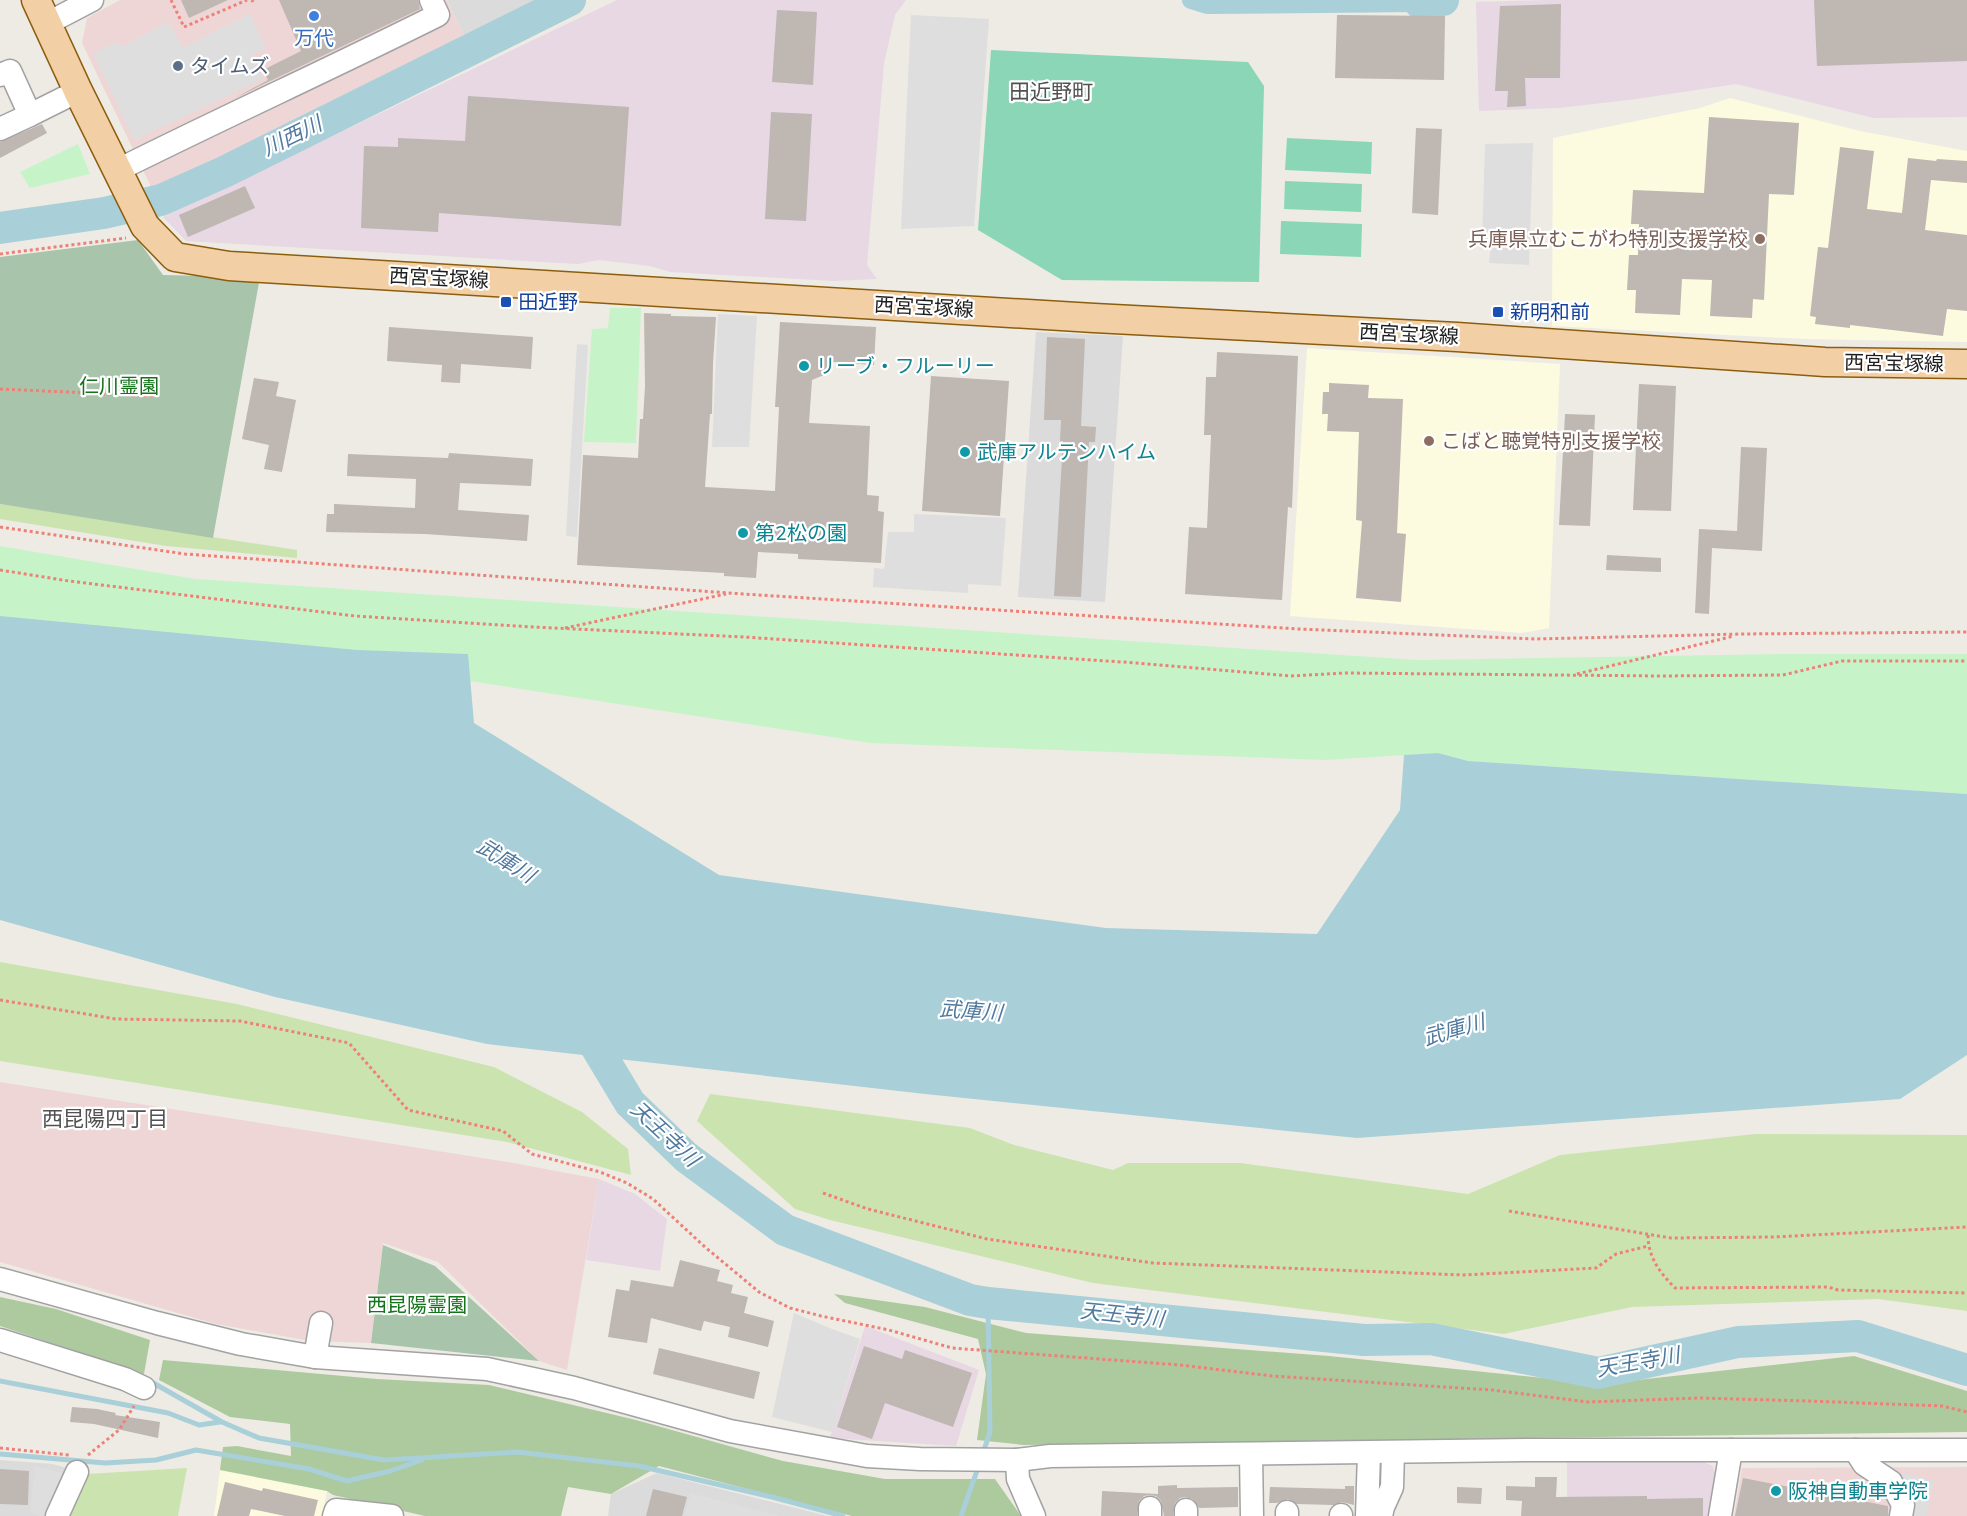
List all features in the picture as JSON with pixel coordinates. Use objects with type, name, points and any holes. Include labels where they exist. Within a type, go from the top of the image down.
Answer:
[{"type":"main road","name":"西宮宝塚線","points":[[43,12],[78,91],[123,181],[150,231],[175,257],[229,266],[1094,318],[1457,337],[1825,362],[1967,363]]},
{"type":"street","points":[[43,12],[92,0]]},
{"type":"street","points":[[123,181],[198,130],[438,15],[431,0]]},
{"type":"street","points":[[0,75],[10,71],[30,115]]},
{"type":"street","points":[[0,129],[78,91]]},
{"type":"street","points":[[0,1279],[241,1344],[315,1357],[487,1369],[574,1388],[730,1431],[867,1456],[1017,1460],[1050,1456],[1393,1452],[1967,1450]]},
{"type":"street","points":[[315,1357],[321,1323]]},
{"type":"street","points":[[0,1340],[125,1379],[144,1388]]},
{"type":"street","points":[[1720,1516],[1731,1450]]},
{"type":"street","points":[[1855,1450],[1864,1464],[1891,1482],[1902,1505],[1901,1516]]},
{"type":"street","points":[[1381,1516],[1392,1487],[1393,1452]]},
{"type":"street","points":[[1367,1516],[1369,1453]]},
{"type":"street","points":[[1251,1454],[1252,1516]]},
{"type":"street","points":[[1017,1460],[1018,1479],[1034,1516]]},
{"type":"street","points":[[57,1516],[84,1462]]},
{"type":"street","points":[[334,1516],[336,1510],[392,1516]]},
{"type":"path","points":[[171,0],[184,27],[247,0]]},
{"type":"path","points":[[0,254],[130,237],[150,231]]},
{"type":"path","points":[[0,390],[156,396]]},
{"type":"path","points":[[0,528],[185,554],[732,593],[1299,629],[1524,639],[1967,632]]},
{"type":"path","points":[[0,570],[69,581],[355,616],[780,639],[1137,663],[1291,676],[1345,673],[1783,675],[1842,661],[1967,661]]},
{"type":"path","points":[[560,628],[732,593]]},
{"type":"path","points":[[1570,675],[1741,634]]},
{"type":"path","points":[[0,1000],[116,1019],[240,1021],[349,1043],[408,1110],[503,1131],[532,1154],[600,1172],[627,1183],[653,1199],[759,1292],[790,1308],[889,1330],[952,1348],[1180,1365],[1272,1376],[1492,1390],[1588,1401],[1699,1398],[1808,1401],[1942,1406],[1967,1412]]},
{"type":"path","points":[[823,1193],[868,1209],[987,1239],[1153,1263],[1463,1275],[1596,1268],[1616,1254],[1648,1246]]},
{"type":"path","points":[[1509,1211],[1671,1238],[1774,1237],[1967,1227]]},
{"type":"path","points":[[1648,1235],[1648,1246],[1659,1272],[1675,1288],[1828,1287],[1838,1290],[1967,1293]]},
{"type":"path","points":[[0,1448],[84,1462],[119,1430],[131,1411]]},
{"type":"shaded area","points":[[120,0],[447,0],[464,35],[154,193],[82,43],[87,18]]},
{"type":"shaded area","points":[[447,0],[536,0],[464,35]]},
{"type":"shaded area","points":[[617,0],[906,0],[895,15],[884,63],[867,265],[877,279],[834,281],[670,272],[650,266],[598,260],[578,264],[186,241],[163,217]]},
{"type":"shaded area","points":[[1967,0],[1967,117],[1874,118],[1736,84],[1559,108],[1479,111],[1476,2]]},
{"type":"shaded area","name":"タイムズ","points":[[250,14],[266,49],[252,54],[263,79],[134,140],[93,53],[117,42],[121,47],[168,22],[183,48]]},
{"type":"shaded area","points":[[911,15],[989,19],[974,226],[901,229]]},
{"type":"shaded area","name":"兵庫県立むこがわ特別支援学校","points":[[1730,98],[1860,131],[1967,151],[1967,342],[1806,339],[1552,326],[1553,138],[1700,108]]},
{"type":"shaded area","points":[[1533,143],[1529,265],[1489,263],[1491,244],[1482,244],[1485,144]]},
{"type":"shaded area","points":[[718,314],[757,316],[749,447],[712,447]]},
{"type":"shaded area","points":[[1036,332],[1123,336],[1105,602],[1018,597]]},
{"type":"shaded area","points":[[577,344],[588,345],[577,537],[566,536]]},
{"type":"shaded area","name":"こばと聴覚特別支援学校","points":[[1307,348],[1560,364],[1549,628],[1522,633],[1290,616]]},
{"type":"shaded area","points":[[914,514],[1006,518],[1001,586],[968,584],[968,593],[873,587],[874,568],[884,569],[888,532],[914,532]]},
{"type":"shaded area","points":[[0,1082],[508,1162],[599,1179],[567,1370],[539,1361],[438,1262],[383,1243],[371,1343],[310,1341],[216,1324],[0,1262]]},
{"type":"shaded area","points":[[599,1179],[635,1194],[667,1219],[660,1271],[586,1260]]},
{"type":"shaded area","points":[[794,1313],[860,1339],[832,1432],[772,1417]]},
{"type":"shaded area","points":[[865,1326],[979,1370],[956,1446],[830,1438]]},
{"type":"shaded area","points":[[1693,1458],[1713,1466],[1720,1496],[1715,1516],[1567,1516],[1567,1459]]},
{"type":"shaded area","points":[[0,1460],[53,1464],[70,1469],[48,1516],[0,1516]]},
{"type":"shaded area","points":[[35,1466],[65,1474],[46,1516],[38,1516],[30,1512]]},
{"type":"shaded area","name":"阪神自動車学院","points":[[1967,1467],[1967,1516],[1734,1516],[1742,1468]]},
{"type":"shaded area","points":[[220,1470],[327,1491],[322,1516],[214,1516]]},
{"type":"shaded area","points":[[1896,1472],[1934,1480],[1926,1516],[1887,1516]]},
{"type":"shaded area","points":[[657,1473],[828,1516],[608,1516],[611,1494]]},
{"type":"shaded area","points":[[690,1493],[781,1516],[685,1516]]},
{"type":"green space","points":[[991,50],[1248,62],[1264,86],[1259,282],[1062,280],[978,230]]},
{"type":"green space","points":[[1287,138],[1372,142],[1371,174],[1285,170]]},
{"type":"green space","points":[[78,144],[90,174],[30,188],[20,172]]},
{"type":"green space","points":[[1285,181],[1362,184],[1361,212],[1284,209]]},
{"type":"green space","points":[[1281,221],[1362,224],[1361,257],[1280,254]]},
{"type":"green space","name":"仁川霊園","points":[[138,240],[163,275],[260,277],[213,538],[0,504],[0,257]]},
{"type":"green space","points":[[610,308],[641,308],[636,443],[584,442],[592,329],[608,328]]},
{"type":"green space","points":[[0,504],[297,550],[297,558],[166,546],[0,519]]},
{"type":"green space","points":[[0,546],[195,579],[1417,660],[1782,654],[1967,654],[1967,794],[1468,761],[1438,753],[1325,760],[870,743],[457,679],[0,637]]},
{"type":"green space","points":[[0,962],[237,1004],[494,1067],[582,1112],[628,1149],[631,1175],[507,1142],[0,1061]]},
{"type":"green space","points":[[710,1094],[970,1128],[1014,1145],[1113,1170],[1128,1163],[1240,1163],[1468,1194],[1560,1155],[1755,1134],[1967,1135],[1967,1311],[1878,1299],[1632,1307],[1504,1334],[1093,1283],[830,1220],[795,1209],[697,1121]]},
{"type":"green space","name":"西昆陽霊園","points":[[383,1245],[435,1266],[539,1361],[371,1343]]},
{"type":"green space","points":[[834,1294],[925,1307],[1026,1333],[1329,1356],[1601,1384],[1854,1356],[1967,1391],[1967,1432],[1024,1445],[977,1440],[986,1374],[978,1339],[845,1303]]},
{"type":"green space","points":[[0,1297],[56,1309],[150,1340],[144,1374],[0,1326]]},
{"type":"green space","points":[[163,1360],[377,1379],[489,1385],[636,1420],[783,1461],[885,1479],[995,1479],[1021,1516],[852,1516],[659,1466],[611,1494],[568,1487],[561,1516],[425,1516],[333,1495],[327,1491],[220,1470],[223,1447],[237,1446],[291,1456],[290,1424],[230,1417],[159,1380]]},
{"type":"green space","points":[[187,1468],[178,1516],[66,1516],[87,1474]]},
{"type":"water","name":"武庫川","points":[[0,616],[357,650],[468,654],[474,723],[719,875],[1106,928],[1317,934],[1400,810],[1404,755],[1438,753],[1468,761],[1967,794],[1967,1055],[1900,1099],[1357,1138],[925,1094],[487,1044],[275,997],[0,920]]},
{"type":"building","points":[[181,0],[228,0],[189,18]]},
{"type":"building","points":[[279,0],[418,0],[420,9],[235,98],[268,80],[263,70],[301,51]]},
{"type":"building","points":[[1814,0],[1967,0],[1967,61],[1817,66]]},
{"type":"building","points":[[1561,4],[1560,78],[1525,78],[1526,106],[1507,107],[1508,91],[1495,91],[1500,6]]},
{"type":"building","points":[[777,10],[817,12],[813,85],[772,82]]},
{"type":"building","points":[[1337,15],[1445,16],[1444,80],[1335,78]]},
{"type":"building","points":[[468,96],[629,107],[621,226],[439,213],[438,232],[361,228],[364,146],[398,147],[398,138],[465,141]]},
{"type":"building","points":[[771,112],[812,114],[806,221],[765,219]]},
{"type":"building","points":[[1709,117],[1799,123],[1794,195],[1769,194],[1764,300],[1753,299],[1752,318],[1710,316],[1712,280],[1682,279],[1680,315],[1635,313],[1636,290],[1627,290],[1629,255],[1638,255],[1639,224],[1631,224],[1633,190],[1704,193]]},
{"type":"building","points":[[42,124],[47,133],[0,158],[0,142]]},
{"type":"building","points":[[1416,128],[1442,129],[1438,215],[1412,213]]},
{"type":"building","points":[[1840,147],[1874,151],[1867,209],[1902,213],[1908,158],[1967,161],[1967,183],[1931,180],[1925,230],[1967,235],[1967,311],[1947,309],[1943,336],[1850,325],[1850,328],[1815,324],[1816,317],[1810,316],[1818,247],[1828,248]]},
{"type":"building","points":[[245,186],[255,208],[188,237],[179,215]]},
{"type":"building","points":[[644,313],[716,317],[712,414],[710,414],[705,487],[775,491],[779,407],[775,407],[780,322],[876,327],[874,365],[833,362],[824,375],[812,380],[809,423],[870,426],[867,495],[879,496],[878,511],[884,512],[881,563],[798,559],[798,554],[758,552],[756,578],[724,576],[724,573],[577,565],[583,455],[638,458],[645,386]]},
{"type":"building","points":[[389,327],[533,337],[531,369],[461,364],[460,383],[441,382],[442,365],[387,361]]},
{"type":"building","points":[[1047,337],[1085,339],[1081,426],[1096,427],[1095,442],[1089,442],[1081,597],[1054,596],[1063,441],[1060,441],[1061,420],[1044,420]]},
{"type":"building","points":[[1217,352],[1298,356],[1292,508],[1288,507],[1282,600],[1185,594],[1189,527],[1207,528],[1211,435],[1204,435],[1206,377],[1216,377]]},
{"type":"building","name":"武庫アルテンハイム","points":[[931,376],[1009,381],[1000,516],[922,511]]},
{"type":"building","points":[[254,378],[279,382],[276,396],[296,400],[282,472],[264,469],[269,445],[242,439]]},
{"type":"building","points":[[1329,383],[1369,385],[1368,398],[1403,399],[1397,533],[1406,534],[1401,602],[1356,598],[1362,521],[1356,520],[1359,432],[1327,431],[1328,414],[1322,414],[1323,392],[1329,392]]},
{"type":"building","points":[[1639,384],[1676,386],[1671,511],[1633,510]]},
{"type":"building","points":[[1565,414],[1595,415],[1590,526],[1559,525]]},
{"type":"building","points":[[1741,447],[1767,448],[1762,551],[1712,548],[1709,614],[1695,613],[1699,529],[1737,531]]},
{"type":"building","points":[[449,453],[533,459],[531,486],[460,483],[458,510],[529,515],[527,541],[425,534],[326,532],[327,514],[334,514],[334,504],[415,508],[416,479],[347,476],[348,454],[448,458]]},
{"type":"building","points":[[1607,555],[1661,558],[1661,572],[1606,570]]},
{"type":"building","points":[[680,1260],[720,1270],[717,1281],[733,1285],[731,1293],[748,1297],[744,1313],[774,1321],[768,1347],[728,1337],[730,1327],[704,1321],[701,1331],[651,1318],[647,1343],[608,1337],[616,1289],[629,1291],[631,1280],[673,1287]]},
{"type":"building","points":[[864,1346],[902,1359],[905,1350],[972,1373],[953,1427],[885,1403],[872,1439],[837,1427]]},
{"type":"building","points":[[659,1348],[760,1372],[754,1399],[653,1374]]},
{"type":"building","points":[[72,1407],[97,1409],[116,1413],[115,1415],[160,1422],[158,1438],[94,1424],[70,1422]]},
{"type":"building","points":[[0,1469],[29,1471],[28,1505],[0,1504]]},
{"type":"building","points":[[1535,1477],[1557,1477],[1556,1497],[1703,1498],[1703,1516],[1521,1516],[1522,1501],[1506,1500],[1506,1486],[1535,1487]]},
{"type":"building","name":"阪神自動車学院","points":[[1743,1478],[1888,1506],[1888,1516],[1735,1516]]},
{"type":"building","points":[[225,1482],[262,1491],[263,1488],[318,1500],[314,1516],[285,1516],[251,1509],[249,1516],[217,1516]]},
{"type":"building","points":[[1177,1485],[1177,1488],[1238,1487],[1238,1507],[1199,1508],[1193,1499],[1185,1497],[1175,1503],[1173,1516],[1164,1516],[1161,1501],[1156,1496],[1149,1495],[1139,1501],[1137,1516],[1101,1516],[1102,1491],[1158,1494],[1158,1486]]},
{"type":"building","points":[[1345,1486],[1354,1486],[1354,1505],[1342,1502],[1333,1505],[1297,1504],[1288,1499],[1269,1503],[1270,1487],[1345,1489]]},
{"type":"building","points":[[1457,1487],[1482,1488],[1481,1504],[1457,1503]]},
{"type":"building","points":[[653,1489],[687,1497],[682,1516],[646,1516]]},
{"type":"waterway","name":"川西川","points":[[0,228],[104,213],[161,200],[224,172],[570,0]]},
{"type":"waterway","points":[[1191,0],[1207,5],[1420,3]]},
{"type":"waterway","points":[[1420,3],[1443,0]]},
{"type":"waterway","name":"天王寺川","points":[[580,1020],[630,1103],[686,1157],[785,1230],[970,1300],[1364,1340],[1431,1339],[1598,1373],[1738,1342],[1858,1336],[1967,1370]]},
{"type":"waterway","points":[[983,1453],[990,1432],[988,1303]]},
{"type":"waterway","points":[[148,1380],[222,1422],[259,1438],[384,1460],[517,1452],[639,1466],[843,1516]]},
{"type":"waterway","points":[[0,1381],[168,1413],[199,1425],[220,1422]]},
{"type":"waterway","points":[[0,1454],[105,1463],[156,1460],[196,1450],[309,1469],[347,1481],[390,1471],[422,1460]]},
{"type":"waterway","points":[[961,1516],[979,1465]]},
{"type":"place","name":"万代","points":[[314,16]]},
{"type":"place","name":"タイムズ","points":[[178,66]]},
{"type":"place","name":"兵庫県立むこがわ特別支援学校","points":[[1760,239]]},
{"type":"place","name":"田近野","points":[[506,302]]},
{"type":"place","name":"新明和前","points":[[1498,312]]},
{"type":"place","name":"リーブ・フルーリー","points":[[804,366]]},
{"type":"place","name":"こばと聴覚特別支援学校","points":[[1429,441]]},
{"type":"place","name":"武庫アルテンハイム","points":[[965,452]]},
{"type":"place","name":"第2松の園","points":[[743,533]]},
{"type":"place","name":"阪神自動車学院","points":[[1776,1491]]},
{"type":"district","name":"田近野町","points":[[1051,92]]},
{"type":"district","name":"西昆陽四丁目","points":[[105,1119]]}]
